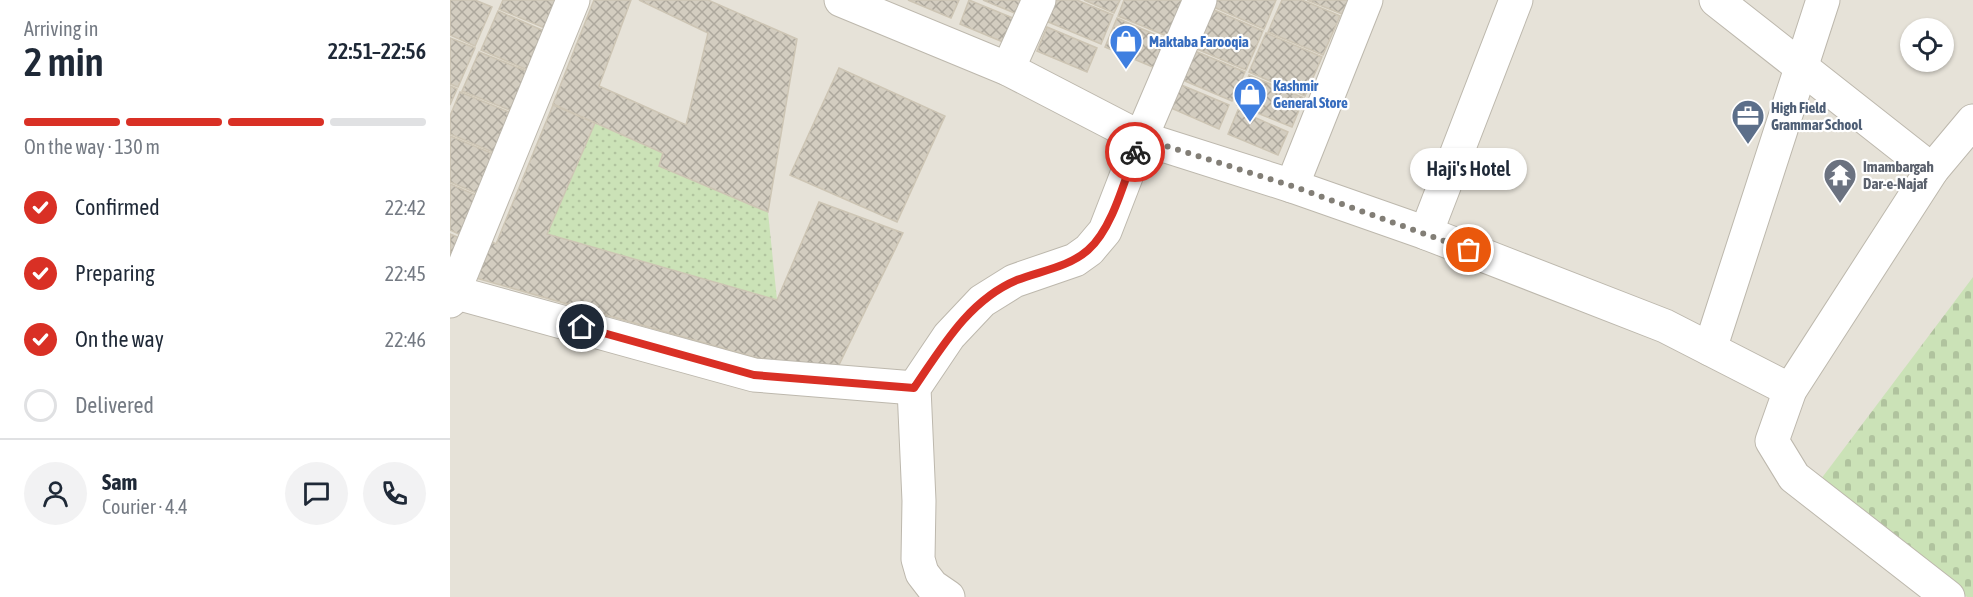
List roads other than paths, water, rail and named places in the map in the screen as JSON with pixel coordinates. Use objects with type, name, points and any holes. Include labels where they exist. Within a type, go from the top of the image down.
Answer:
[{"type":"street","points":[[573,0],[452,296],[754,375],[914,388]]},
{"type":"street","points":[[841,0],[885,8],[1141,138],[1292,186],[1426,233],[1665,326],[1790,390]]},
{"type":"street","points":[[1008,69],[1039,0]]},
{"type":"street","points":[[948,597],[932,586],[922,573],[918,559],[919,501],[914,388],[949,336],[982,301],[1014,281],[1075,260],[1089,250],[1105,231],[1141,138],[1200,0]]},
{"type":"street","points":[[1292,186],[1366,0]]},
{"type":"street","points":[[1426,233],[1516,0]]},
{"type":"street","points":[[1716,0],[1932,171]]},
{"type":"street","points":[[1710,349],[1823,0]]},
{"type":"street","points":[[1948,597],[1794,477],[1772,441],[1790,390],[1932,171],[1973,121]]},
{"type":"place","name":"Maktaba Farooqia","points":[[1126,70]]},
{"type":"place","name":"Kashmir General Store","points":[[1250,123]]},
{"type":"place","name":"High Field Grammar School","points":[[1748,145]]},
{"type":"place","name":"Imambargah Dar-e-Najaf","points":[[1840,204]]},
{"type":"place","name":"Haji's Hotel","points":[[1469,250]]}]
